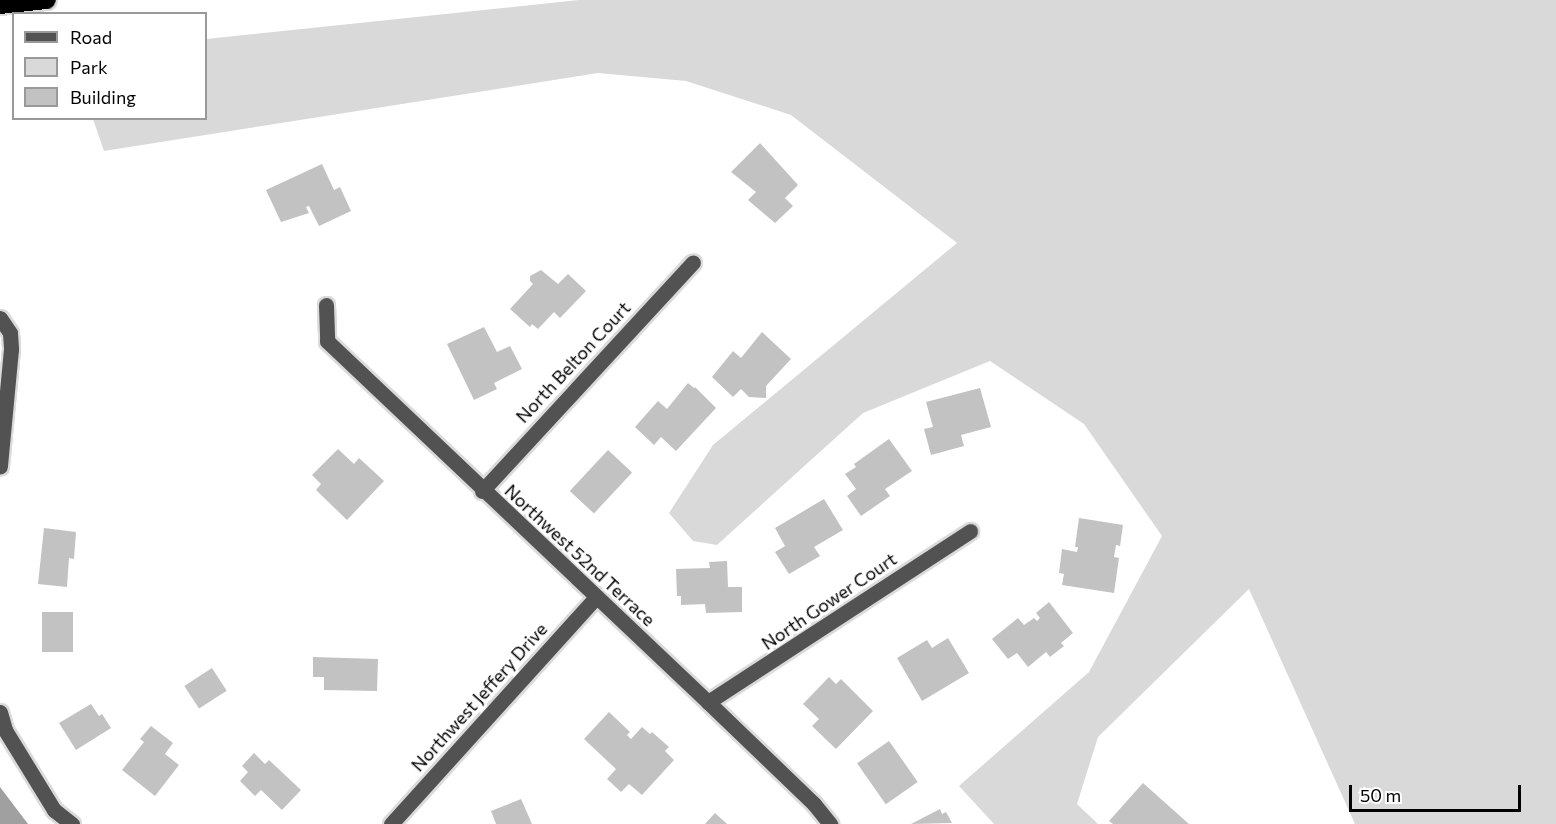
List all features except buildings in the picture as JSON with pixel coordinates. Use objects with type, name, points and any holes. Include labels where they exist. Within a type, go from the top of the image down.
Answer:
[{"type":"highway","points":[[0,5],[47,0]]},
{"type":"street","name":"North Belton Court","points":[[482,491],[693,262]]},
{"type":"street","name":"Northwest 52nd Terrace","points":[[326,305],[327,341],[482,491],[708,702],[814,804],[830,824]]},
{"type":"street","points":[[0,466],[11,349],[10,333],[3,321]]},
{"type":"street","name":"North Gower Court","points":[[708,702],[970,531]]},
{"type":"street","name":"Northwest Jeffery Drive","points":[[391,824],[596,597]]},
{"type":"street","points":[[0,711],[5,730],[54,810],[72,824]]},
{"type":"green space","points":[[579,0],[1556,0],[1556,824],[1355,824],[1249,589],[1098,737],[1077,804],[1098,824],[994,824],[959,786],[1089,672],[1162,536],[1084,424],[990,361],[863,413],[717,545],[693,541],[669,513],[713,445],[957,243],[791,115],[686,81],[598,73],[104,151],[93,120],[207,120],[207,39]]},
{"type":"shaded area","points":[[0,787],[28,824],[0,824]]}]
